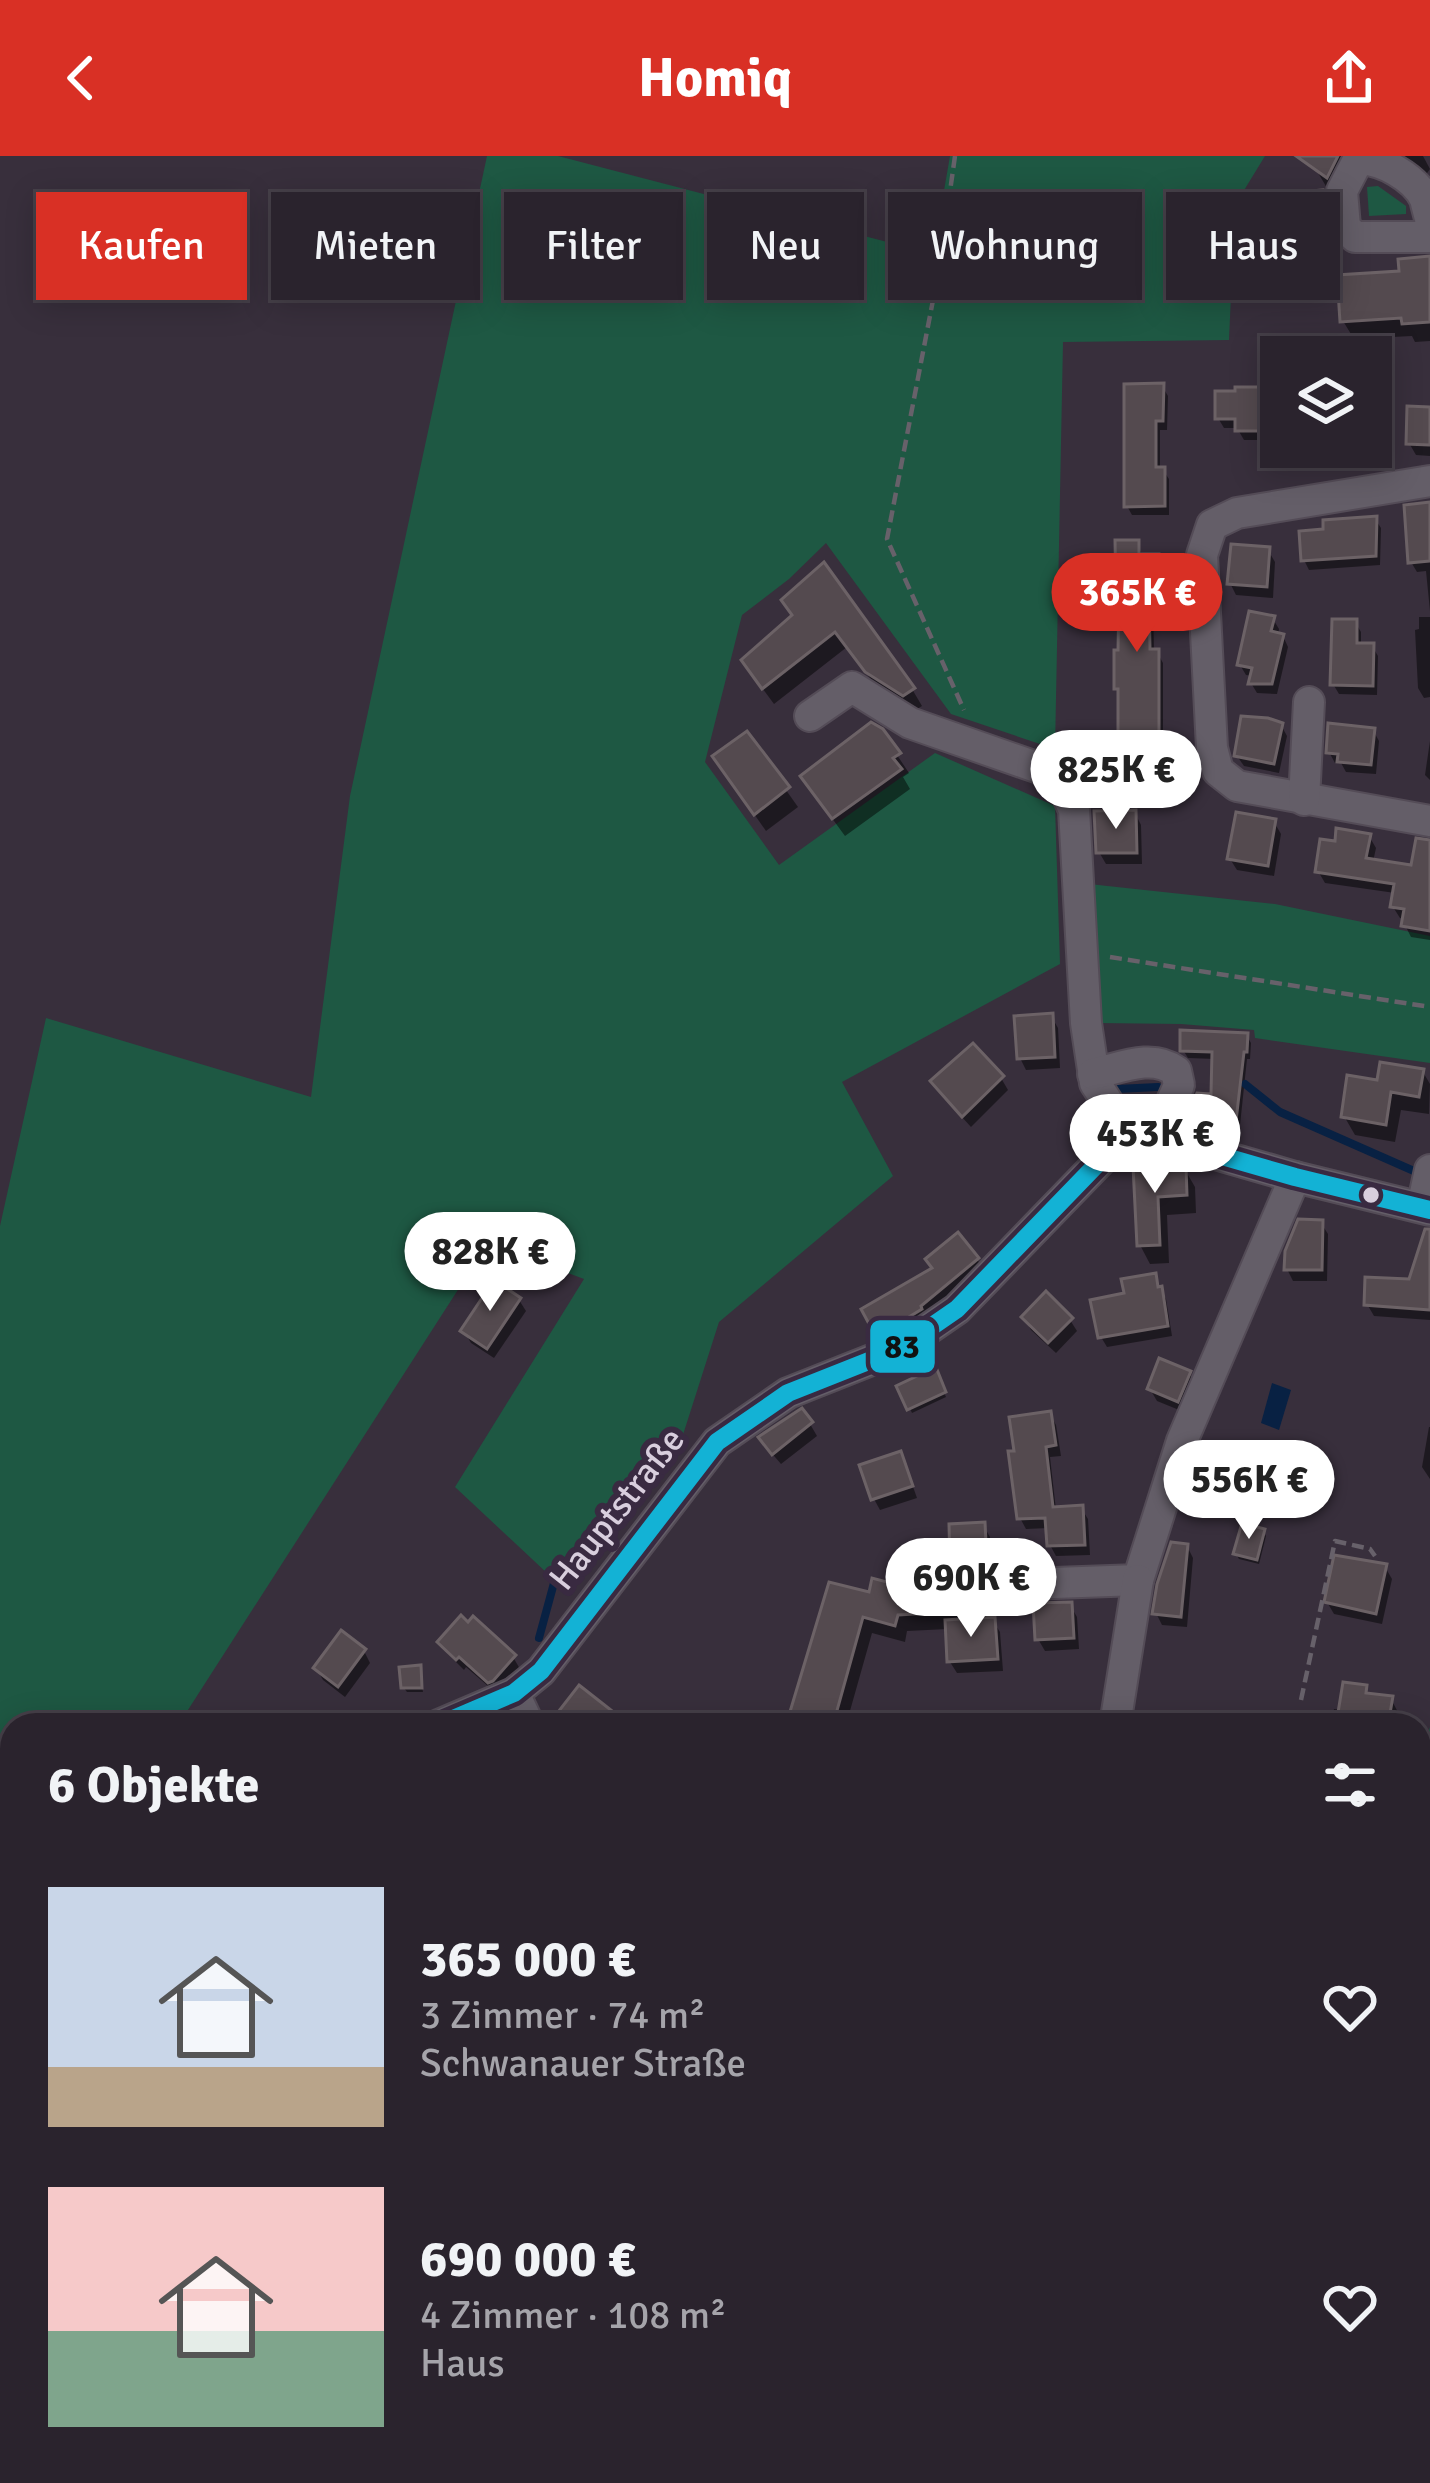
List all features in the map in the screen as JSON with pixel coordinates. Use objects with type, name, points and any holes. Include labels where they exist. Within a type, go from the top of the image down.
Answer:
[{"type":"street","points":[[1430,219],[1415,185],[1374,159],[1358,160],[1342,190],[1345,227],[1355,237],[1430,237]]},
{"type":"street","points":[[1430,481],[1237,513],[1212,526],[1202,555],[1211,748],[1218,771],[1237,786],[1430,821]]},
{"type":"street","points":[[810,716],[851,687],[910,723],[1042,769],[1061,781],[1074,810],[1086,1023],[1095,1083],[1145,1143]]},
{"type":"street","points":[[1304,800],[1309,702]]},
{"type":"street","points":[[1094,1074],[1150,1061],[1166,1063],[1176,1071],[1179,1085],[1145,1143]]},
{"type":"street","points":[[1145,1143],[1177,1143],[1295,1177],[1427,1195]]},
{"type":"street","name":"Hauptstraße","points":[[467,1713],[514,1693],[542,1671],[717,1442],[788,1393],[898,1348],[957,1309],[1104,1156],[1145,1143]]},
{"type":"street","points":[[1117,1713],[1138,1580],[1182,1441],[1295,1177]]},
{"type":"street","points":[[1026,1584],[1138,1580]]},
{"type":"street","points":[[514,1693],[523,1713]]},
{"type":"path","points":[[955,156],[939,269],[887,538],[980,746]]},
{"type":"path","points":[[1083,953],[1430,1006]]},
{"type":"path","points":[[1301,1700],[1335,1541],[1370,1549],[1375,1556]]},
{"type":"green space","points":[[487,156],[558,156],[707,195],[707,300],[864,300],[864,236],[888,242],[888,300],[1142,300],[1142,192],[944,192],[950,156],[1265,156],[1243,192],[1166,192],[1166,300],[1231,300],[1229,340],[1063,342],[1055,749],[951,714],[826,543],[742,615],[705,762],[779,865],[935,753],[1055,806],[1060,964],[842,1082],[893,1176],[719,1322],[681,1441],[564,1589],[455,1487],[584,1279],[488,1243],[186,1713],[0,1713],[0,1226],[46,1018],[311,1097],[350,796],[456,300],[480,300],[479,192]]},
{"type":"green space","points":[[1378,186],[1406,206],[1406,214],[1369,216],[1367,187]]},
{"type":"green space","points":[[1089,884],[1275,904],[1430,936],[1430,1063],[1255,1038],[1254,1030],[1097,1023]]},
{"type":"water","points":[[1272,1383],[1291,1390],[1279,1430],[1261,1423]]},
{"type":"building","points":[[1296,156],[1338,156],[1327,178]]},
{"type":"building","points":[[1430,256],[1430,322],[1402,324],[1401,318],[1340,322],[1340,275],[1399,271],[1398,259]]},
{"type":"building","points":[[1164,383],[1163,421],[1156,421],[1156,467],[1165,467],[1165,506],[1124,507],[1124,384]]},
{"type":"building","points":[[1235,387],[1260,387],[1260,431],[1235,431],[1235,419],[1215,419],[1215,391],[1235,391]]},
{"type":"building","points":[[1407,406],[1430,407],[1430,445],[1406,444]]},
{"type":"building","points":[[1430,502],[1430,561],[1408,563],[1404,505]]},
{"type":"building","points":[[1377,516],[1376,556],[1301,561],[1299,531],[1323,529],[1323,520]]},
{"type":"building","points":[[1115,540],[1139,540],[1139,554],[1159,554],[1159,595],[1149,595],[1150,649],[1159,649],[1159,761],[1118,762]]},
{"type":"building","points":[[1231,544],[1270,547],[1267,587],[1227,584]]},
{"type":"building","points":[[824,562],[915,688],[903,696],[865,672],[835,632],[762,689],[741,660],[792,615],[781,600]]},
{"type":"building","points":[[1249,611],[1275,616],[1271,631],[1284,634],[1272,684],[1248,684],[1252,668],[1237,665]]},
{"type":"building","points":[[1332,619],[1357,619],[1357,643],[1374,643],[1373,686],[1330,685]]},
{"type":"building","points":[[1241,716],[1283,723],[1274,764],[1234,756]]},
{"type":"building","points":[[871,722],[883,729],[901,753],[893,758],[902,769],[832,819],[800,776]]},
{"type":"building","points":[[1328,723],[1375,728],[1371,765],[1337,762],[1338,754],[1326,753]]},
{"type":"building","points":[[747,731],[790,787],[754,815],[712,756]]},
{"type":"building","points":[[1136,810],[1137,853],[1096,853],[1094,811]]},
{"type":"building","points":[[1236,812],[1276,819],[1268,866],[1227,859]]},
{"type":"building","points":[[1336,828],[1371,834],[1366,858],[1411,865],[1416,838],[1430,840],[1430,931],[1401,926],[1404,909],[1390,907],[1394,884],[1315,872],[1320,839],[1335,841]]},
{"type":"building","points":[[1053,1013],[1055,1057],[1017,1059],[1014,1016]]},
{"type":"building","points":[[1180,1030],[1248,1033],[1234,1138],[1183,1124],[1197,1093],[1211,1094],[1212,1052],[1180,1051]]},
{"type":"building","points":[[973,1043],[1004,1076],[962,1117],[930,1081]]},
{"type":"building","points":[[1380,1062],[1424,1069],[1419,1097],[1391,1092],[1386,1125],[1341,1117],[1347,1075],[1377,1080]]},
{"type":"building","points":[[1133,1166],[1186,1166],[1187,1195],[1158,1197],[1160,1245],[1137,1246]]},
{"type":"building","points":[[1298,1219],[1323,1220],[1322,1270],[1284,1270],[1285,1251]]},
{"type":"building","points":[[1425,1229],[1430,1229],[1430,1310],[1364,1305],[1365,1277],[1409,1279]]},
{"type":"building","points":[[958,1232],[979,1258],[922,1309],[876,1337],[861,1309],[932,1268],[925,1259]]},
{"type":"building","points":[[1156,1273],[1168,1326],[1098,1338],[1090,1300],[1124,1293],[1121,1279]]},
{"type":"building","points":[[494,1280],[521,1298],[487,1349],[460,1331]]},
{"type":"building","points":[[1046,1291],[1073,1318],[1048,1343],[1021,1317]]},
{"type":"building","points":[[1159,1358],[1191,1371],[1178,1402],[1147,1389]]},
{"type":"building","points":[[936,1367],[946,1392],[907,1410],[896,1386]]},
{"type":"building","points":[[802,1408],[813,1422],[772,1455],[758,1437]]},
{"type":"building","points":[[1051,1411],[1056,1445],[1046,1447],[1053,1507],[1083,1505],[1085,1545],[1047,1546],[1045,1518],[1017,1519],[1008,1451],[1014,1451],[1009,1417]]},
{"type":"building","points":[[1218,1444],[1272,1457],[1260,1499],[1207,1486]]},
{"type":"building","points":[[901,1451],[913,1486],[871,1500],[859,1465]]},
{"type":"building","points":[[985,1522],[987,1564],[950,1566],[949,1524]]},
{"type":"building","points":[[1242,1523],[1265,1529],[1257,1560],[1233,1554]]},
{"type":"building","points":[[1171,1542],[1188,1544],[1181,1617],[1152,1614]]},
{"type":"building","points":[[1334,1555],[1387,1564],[1376,1614],[1324,1602]]},
{"type":"building","points":[[924,1567],[944,1567],[946,1597],[980,1605],[980,1610],[898,1615],[895,1626],[863,1617],[836,1713],[790,1713],[829,1582],[869,1592],[872,1578],[925,1592]]},
{"type":"building","points":[[1072,1602],[1074,1638],[1035,1640],[1033,1603]]},
{"type":"building","points":[[461,1615],[468,1622],[473,1616],[516,1655],[493,1681],[488,1683],[437,1642]]},
{"type":"building","points":[[995,1617],[998,1659],[947,1662],[945,1620]]},
{"type":"building","points":[[341,1630],[366,1649],[338,1687],[313,1668]]},
{"type":"building","points":[[421,1665],[422,1688],[401,1688],[399,1667]]},
{"type":"building","points":[[1343,1682],[1367,1685],[1366,1693],[1393,1696],[1390,1713],[1338,1713]]},
{"type":"building","points":[[579,1685],[615,1713],[557,1713]]},
{"type":"waterway","points":[[1245,1084],[1280,1112],[1423,1175]]},
{"type":"waterway","points":[[1117,1089],[1158,1087]]},
{"type":"waterway","points":[[539,1638],[554,1583],[566,1562],[600,1535],[635,1490]]},
{"type":"transit line","name":"83","points":[[467,1713],[514,1693],[541,1671],[717,1442],[788,1393],[899,1349],[957,1309],[1104,1157],[1135,1144],[1177,1143],[1430,1210]]}]
